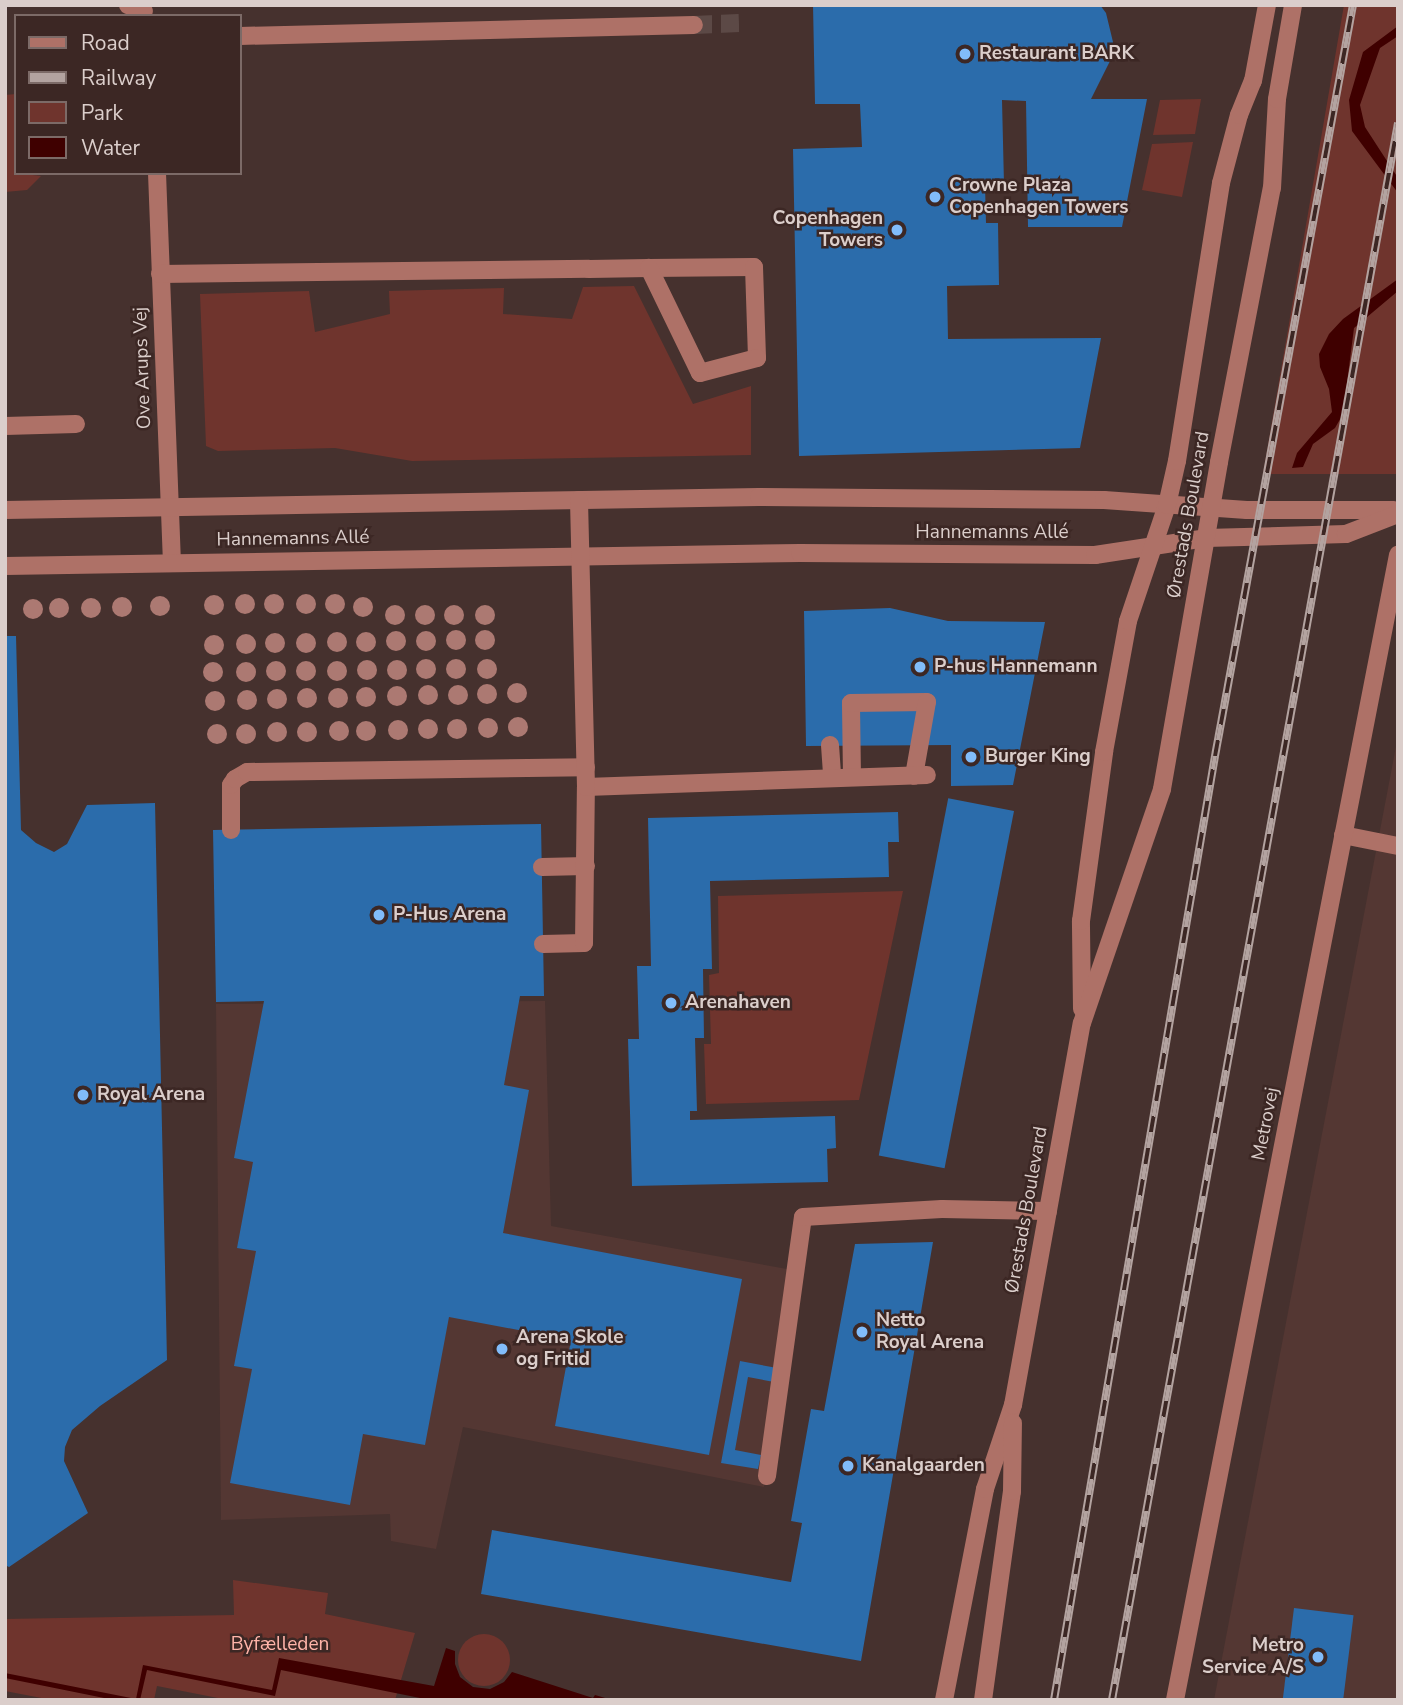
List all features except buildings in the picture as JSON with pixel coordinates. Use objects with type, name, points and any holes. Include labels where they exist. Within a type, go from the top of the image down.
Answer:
[{"type":"street","name":"Ørestads Boulevard","points":[[1082,1023],[1081,921],[1104,752],[1128,621],[1151,546],[1167,505],[1177,461],[1221,183],[1239,115],[1253,81],[1267,5]]},
{"type":"street","name":"Ørestads Boulevard","points":[[944,1700],[985,1489],[1013,1405],[1082,1023],[1162,789],[1211,508],[1272,188],[1277,99],[1293,5]]},
{"type":"street","points":[[242,36],[694,25]]},
{"type":"street","name":"Ove Arups Vej","points":[[157,175],[172,561]]},
{"type":"street","points":[[160,274],[649,268],[754,267],[757,358],[700,373],[649,268]]},
{"type":"street","points":[[5,426],[76,424]]},
{"type":"street","name":"Hannemanns Allé","points":[[5,510],[579,500],[971,498],[1211,508],[1398,512]]},
{"type":"street","points":[[543,944],[584,943],[586,766],[579,500]]},
{"type":"street","name":"Hannemanns Allé","points":[[5,566],[800,552],[1095,555],[1206,538],[1346,534],[1398,512]]},
{"type":"street","name":"Metrovej","points":[[1175,1700],[1398,555]]},
{"type":"street","points":[[586,787],[921,775],[927,702],[851,703],[852,777]]},
{"type":"street","points":[[830,745],[832,778]]},
{"type":"street","points":[[231,830],[232,785],[240,775],[264,770],[586,766]]},
{"type":"street","points":[[1343,835],[1398,846]]},
{"type":"street","points":[[542,867],[586,866]]},
{"type":"street","points":[[766,1476],[803,1217],[942,1209],[1048,1211]]},
{"type":"street","name":"Ørestads Boulevard","points":[[983,1700],[1012,1491],[1013,1405]]},
{"type":"shaded area","points":[[1398,736],[1398,1700],[1214,1700]]},
{"type":"shaded area","name":"Arena Skole og Fritid","points":[[545,1001],[551,1226],[798,1271],[764,1487],[463,1427],[436,1549],[391,1541],[390,1514],[221,1520],[216,1004]]},
{"type":"green space","points":[[1344,5],[1398,5],[1398,474],[1263,474]]},
{"type":"green space","points":[[14,94],[14,175],[41,176],[27,190],[5,192],[5,95]]},
{"type":"green space","points":[[1201,99],[1195,134],[1153,135],[1160,100]]},
{"type":"green space","points":[[1193,142],[1182,197],[1142,190],[1152,144]]},
{"type":"green space","points":[[634,286],[693,404],[751,386],[751,455],[412,461],[335,448],[218,451],[206,446],[200,294],[309,291],[315,332],[390,314],[389,291],[504,288],[503,314],[572,319],[583,287]]},
{"type":"green space","points":[[903,891],[859,1100],[706,1104],[704,1044],[711,1044],[709,975],[719,973],[718,896]]},
{"type":"green space","name":"Byfælleden","points":[[233,1580],[328,1593],[325,1614],[415,1633],[395,1700],[228,1700],[157,1686],[154,1700],[52,1700],[5,1691],[5,1619],[234,1615]]},
{"type":"green space","points":[[484,1634],[494,1636],[502,1642],[508,1650],[508,1670],[502,1678],[494,1684],[484,1686],[474,1684],[466,1678],[460,1670],[458,1660],[460,1650],[466,1642],[474,1636]]},
{"type":"water","points":[[1398,26],[1398,36],[1380,48],[1360,105],[1365,127],[1398,178],[1398,193],[1352,131],[1349,100],[1363,52]]},
{"type":"water","points":[[1398,279],[1398,291],[1354,328],[1343,414],[1335,428],[1313,444],[1303,467],[1292,468],[1297,453],[1332,412],[1329,389],[1320,367],[1319,354],[1329,334],[1343,319]]},
{"type":"water","points":[[446,1648],[455,1651],[455,1664],[460,1677],[473,1687],[490,1689],[504,1682],[512,1672],[593,1698],[595,1695],[612,1700],[430,1700],[281,1670],[275,1696],[147,1670],[140,1700],[114,1700],[5,1678],[5,1673],[136,1699],[143,1665],[272,1690],[279,1658],[434,1686]]},
{"type":"tunnel","points":[[694,25],[739,23]]},
{"type":"railway","points":[[1054,1700],[1215,756],[1353,5]]},
{"type":"railway","points":[[1112,1700],[1398,123]]},
{"type":"place","name":"Restaurant BARK","points":[[965,54]]},
{"type":"place","name":"Crowne Plaza Copenhagen Towers","points":[[935,197]]},
{"type":"place","name":"Copenhagen Towers","points":[[897,230]]},
{"type":"place","name":"P-hus Hannemann","points":[[920,667]]},
{"type":"place","name":"Burger King","points":[[971,757]]},
{"type":"place","name":"P-Hus Arena","points":[[379,915]]},
{"type":"place","name":"Arenahaven","points":[[671,1003]]},
{"type":"place","name":"Royal Arena","points":[[83,1095]]},
{"type":"place","name":"Netto Royal Arena","points":[[862,1332]]},
{"type":"place","name":"Arena Skole og Fritid","points":[[502,1349]]},
{"type":"place","name":"Kanalgaarden","points":[[848,1466]]},
{"type":"place","name":"Metro Service A/S","points":[[1318,1657]]}]
